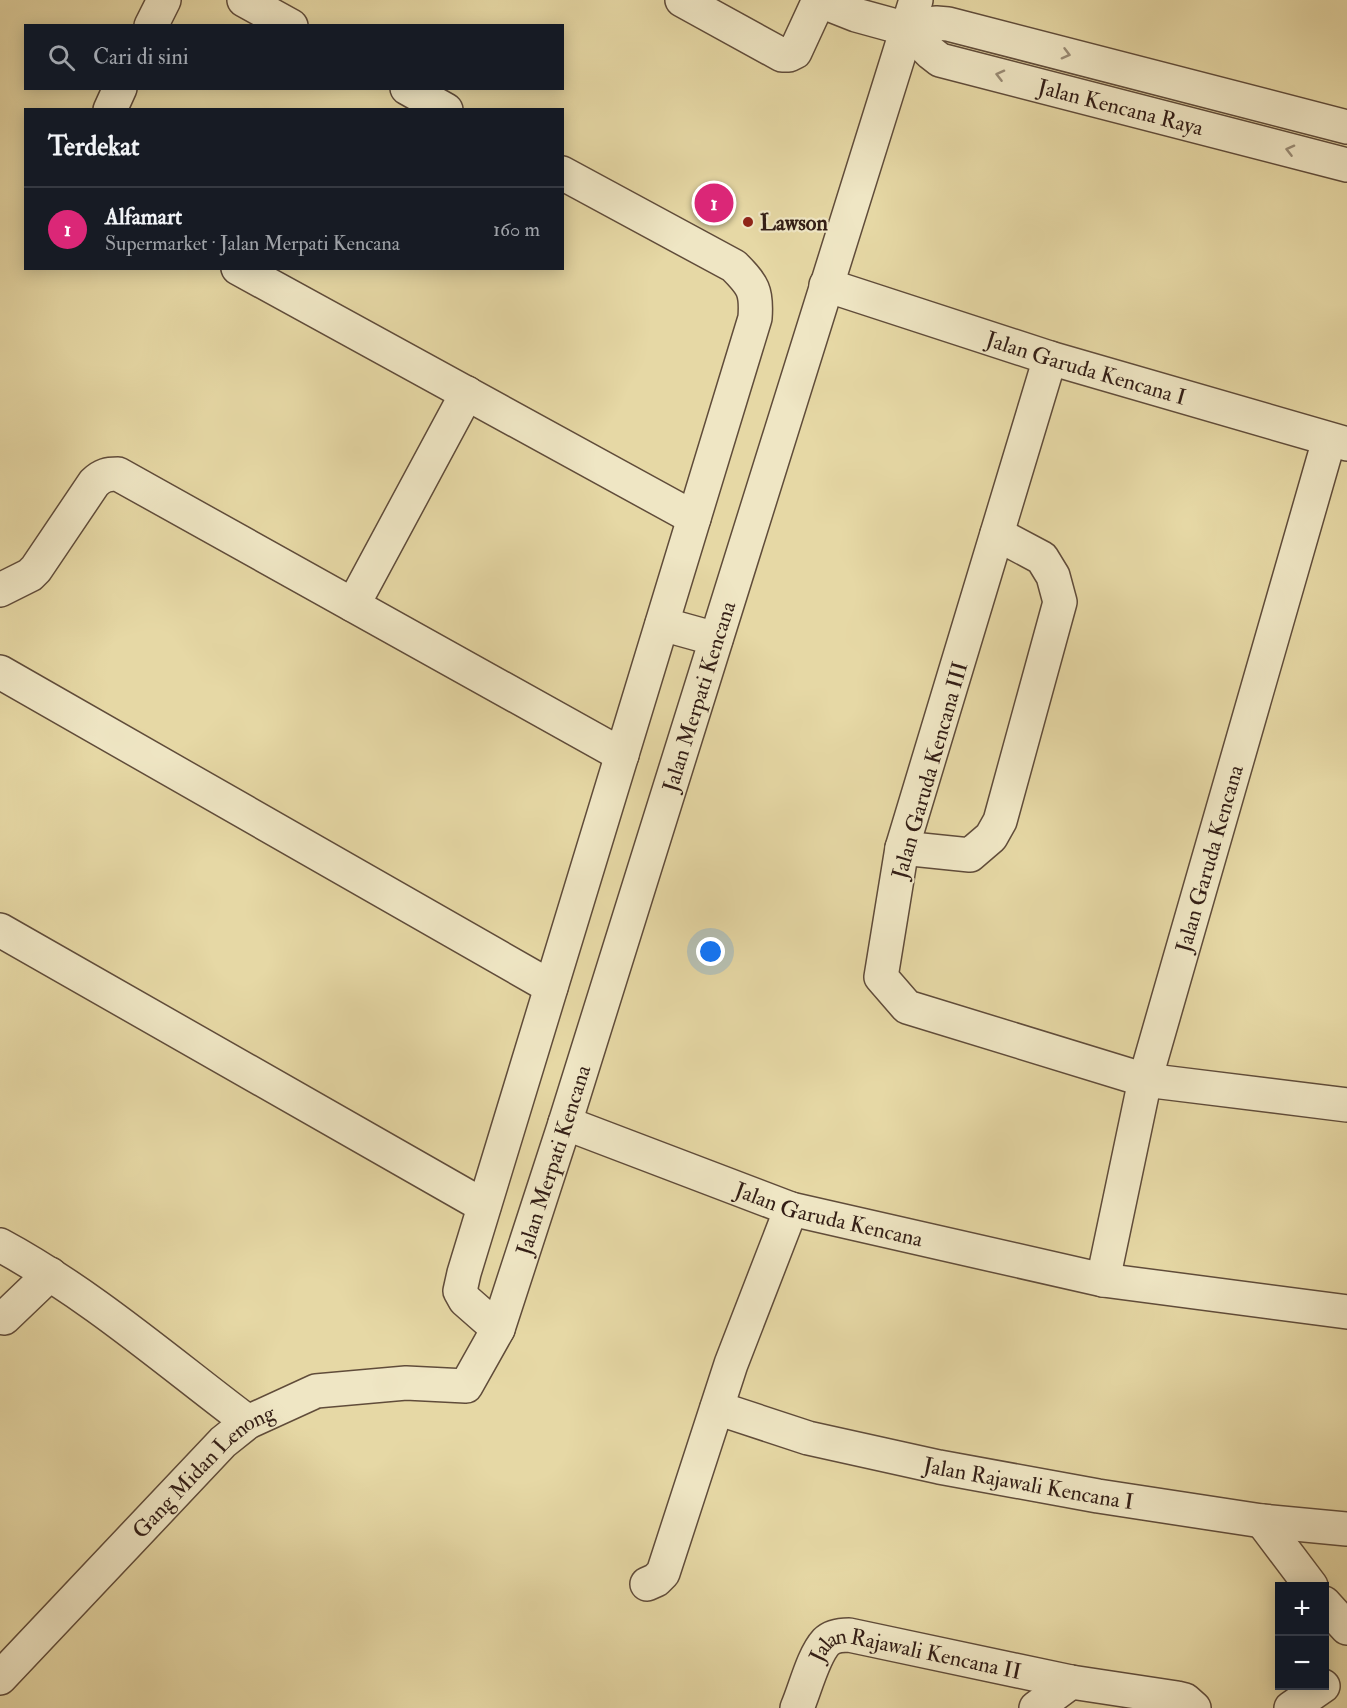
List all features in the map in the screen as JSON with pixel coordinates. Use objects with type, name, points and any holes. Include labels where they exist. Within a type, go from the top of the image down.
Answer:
[{"type":"street","points":[[152,24],[164,0]]},
{"type":"street","points":[[244,0],[287,24]]},
{"type":"street","points":[[682,0],[782,56],[789,56],[795,52],[819,0]]},
{"type":"street","name":"Jalan Kencana Raya","points":[[819,0],[856,15],[912,15],[1347,127]]},
{"type":"street","name":"Jalan Kencana Raya","points":[[912,15],[930,53],[940,60],[1347,165]]},
{"type":"street","name":"Jalan Merpati Kencana","points":[[466,1386],[498,1329],[565,1123],[912,15]]},
{"type":"street","points":[[111,108],[119,90]]},
{"type":"street","points":[[411,90],[442,108]]},
{"type":"street","points":[[498,1329],[465,1300],[460,1291],[755,318],[756,298],[748,280],[734,266],[564,174]]},
{"type":"street","points":[[242,270],[694,518]]},
{"type":"street","name":"Jalan Garuda Kencana I","points":[[826,285],[1050,358],[1338,442]]},
{"type":"street","name":"Jalan Garuda Kencana III","points":[[1050,358],[902,848],[881,977],[907,1007],[1145,1080]]},
{"type":"street","points":[[353,605],[467,393]]},
{"type":"street","name":"Jalan Garuda Kencana","points":[[1103,1280],[1145,1080],[1338,442]]},
{"type":"street","points":[[0,590],[30,575],[36,569],[100,477],[118,474],[622,755]]},
{"type":"street","points":[[902,848],[970,855],[991,837],[1000,821],[1060,602],[1053,576],[1042,558],[997,534]]},
{"type":"street","points":[[662,624],[716,639]]},
{"type":"street","points":[[0,672],[551,987]]},
{"type":"street","points":[[0,930],[484,1206]]},
{"type":"street","points":[[1145,1080],[1347,1105]]},
{"type":"street","name":"Jalan Garuda Kencana","points":[[565,1123],[790,1209],[1103,1280],[1347,1312]]},
{"type":"street","points":[[646,1584],[656,1580],[663,1573],[731,1364],[790,1209]]},
{"type":"street","points":[[0,1245],[50,1274],[248,1422]]},
{"type":"street","points":[[0,1316],[4,1318],[50,1274]]},
{"type":"street","name":"Gang Midan Lenong","points":[[0,1678],[223,1442],[248,1422],[316,1391],[406,1383],[466,1386]]},
{"type":"street","name":"Jalan Rajawali Kencana I","points":[[717,1408],[808,1438],[939,1467],[1098,1496],[1262,1521],[1347,1528]]},
{"type":"street","points":[[1262,1521],[1307,1582]]},
{"type":"street","points":[[1329,1608],[1347,1628]]},
{"type":"street","name":"Jalan Rajawali Kencana II","points":[[797,1708],[819,1653],[827,1640],[849,1635],[1071,1682],[1177,1698],[1185,1700],[1194,1708]]},
{"type":"street","points":[[1329,1682],[1347,1669]]},
{"type":"street","name":"Jalan Rajawali Kencana II","points":[[1036,1708],[1071,1682]]},
{"type":"street","points":[[1291,1708],[1317,1690]]},
{"type":"place","name":"Alfamart","points":[[714,203]]},
{"type":"place","name":"Lawson","points":[[748,222]]}]
